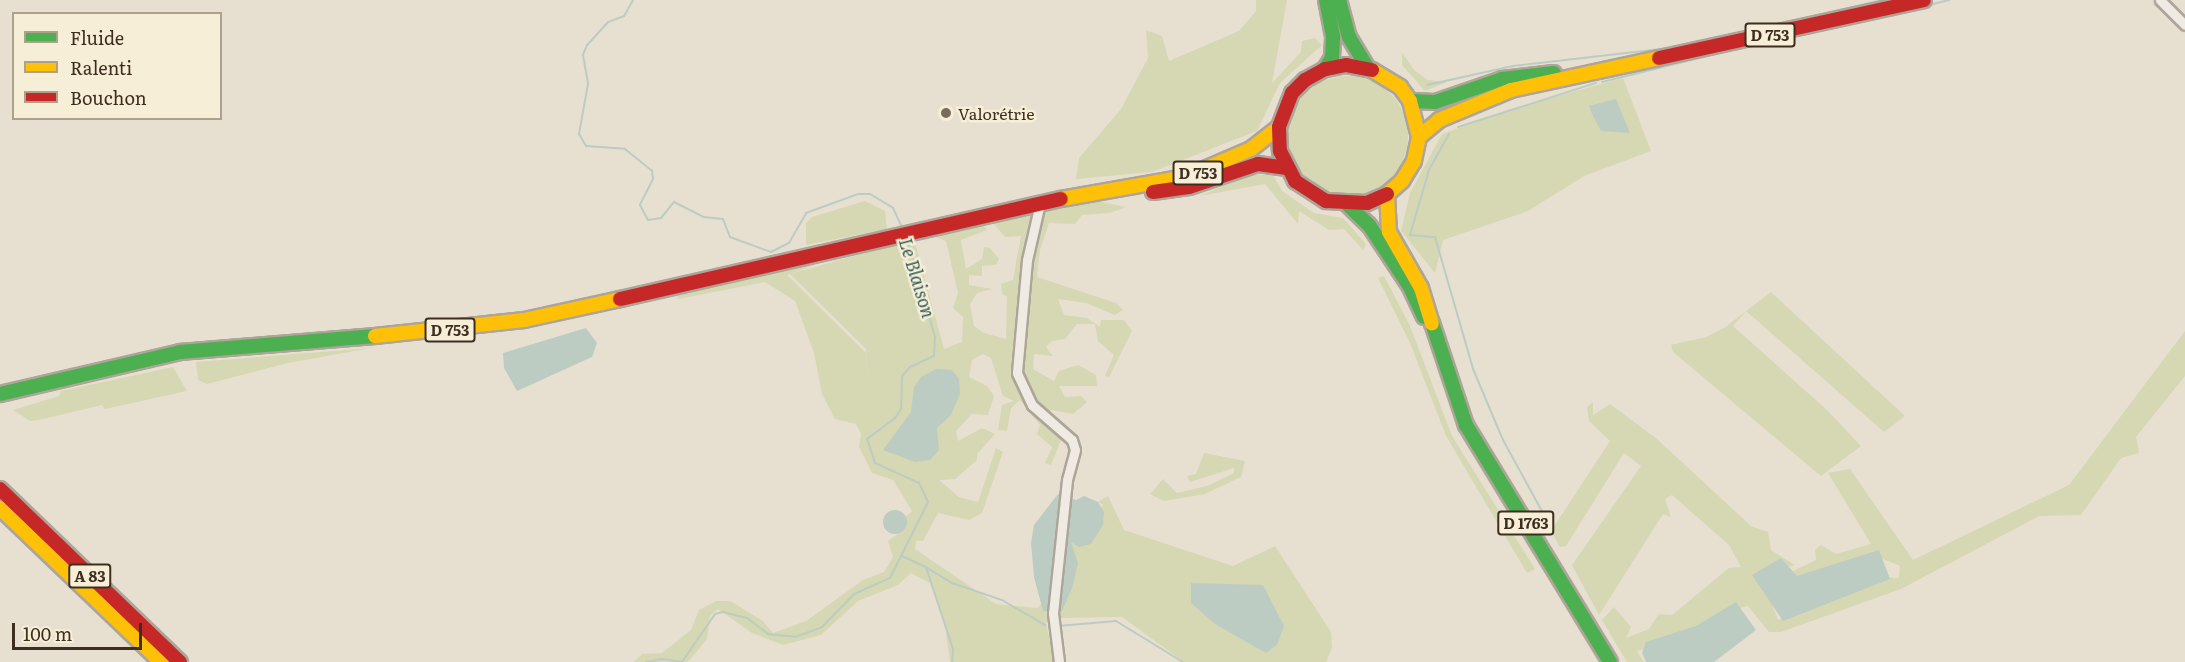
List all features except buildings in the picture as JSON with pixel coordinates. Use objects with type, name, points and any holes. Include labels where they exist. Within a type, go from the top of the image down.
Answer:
[{"type":"main road","points":[[1325,69],[1332,58],[1333,36],[1326,0]]},
{"type":"main road","points":[[1339,0],[1349,37],[1367,67]]},
{"type":"main road","name":"D 753","points":[[1419,137],[1439,120],[1511,90],[1616,69],[1923,0]]},
{"type":"main road","points":[[1346,65],[1367,67],[1393,81],[1410,101],[1419,137],[1414,162],[1402,181],[1388,194],[1367,203],[1348,205],[1309,193],[1287,168],[1279,128],[1292,93],[1305,80],[1325,69],[1346,65]]},
{"type":"main road","name":"D 753","points":[[1410,101],[1435,102],[1519,76],[1616,69]]},
{"type":"main road","name":"D 753","points":[[0,394],[180,352],[271,342],[422,334],[524,320],[1040,203],[1106,193],[1205,170],[1251,149],[1279,128]]},
{"type":"main road","name":"D 753","points":[[1106,193],[1189,187],[1258,164],[1287,168]]},
{"type":"main road","name":"D 1763","points":[[1388,194],[1389,232],[1421,288],[1449,381]]},
{"type":"main road","name":"D 1763","points":[[1348,205],[1369,225],[1410,287],[1466,425],[1610,662]]},
{"type":"main road","name":"A 83","points":[[0,489],[180,662]]},
{"type":"main road","name":"A 83","points":[[0,508],[161,662]]},
{"type":"street","points":[[2160,0],[2185,25]]},
{"type":"street","points":[[1040,203],[1026,272],[1017,373],[1032,405],[1072,440],[1075,450],[1067,480],[1054,607],[1059,662]]},
{"type":"green space","points":[[1256,0],[1287,0],[1272,83],[1301,52],[1302,41],[1315,38],[1322,45],[1280,83],[1257,131],[1152,172],[1076,179],[1079,158],[1121,109],[1148,58],[1146,30],[1162,36],[1169,61],[1239,31],[1256,11]]},
{"type":"green space","points":[[1402,52],[1414,70],[1428,80],[1447,82],[1425,91],[1402,65]]},
{"type":"green space","points":[[1348,76],[1371,81],[1390,94],[1403,113],[1408,136],[1403,159],[1390,178],[1371,191],[1348,196],[1325,191],[1306,178],[1293,159],[1288,136],[1293,113],[1306,94],[1325,81]]},
{"type":"green space","points":[[1623,78],[1651,151],[1584,176],[1528,211],[1443,240],[1435,273],[1401,231],[1410,193],[1442,134],[1508,110]]},
{"type":"green space","points":[[1250,175],[1273,175],[1282,191],[1314,213],[1343,218],[1366,244],[1363,250],[1344,229],[1329,230],[1299,211],[1298,224],[1265,184],[1199,196]]},
{"type":"green space","points":[[1092,200],[1126,207],[1110,213],[1082,215],[1075,224],[1049,223],[1040,250],[1037,277],[1116,303],[1123,310],[1115,315],[1086,303],[1058,299],[1064,315],[1087,318],[1100,327],[1101,320],[1124,320],[1132,331],[1109,377],[1105,376],[1114,355],[1098,341],[1095,324],[1077,324],[1065,339],[1052,341],[1046,347],[1053,356],[1034,354],[1033,369],[1054,381],[1059,371],[1078,365],[1096,375],[1097,386],[1059,386],[1065,397],[1081,396],[1087,402],[1073,414],[1051,410],[1042,422],[1062,438],[1051,465],[1045,463],[1052,447],[1037,434],[1040,425],[1020,400],[1011,408],[1007,431],[998,430],[1002,405],[1014,401],[1003,396],[991,358],[983,354],[972,360],[969,377],[987,386],[994,396],[988,415],[972,414],[956,431],[958,441],[982,428],[995,434],[977,454],[977,460],[955,479],[939,480],[959,497],[978,502],[996,448],[1003,452],[982,513],[969,520],[938,513],[923,541],[916,541],[915,549],[996,604],[1037,608],[1068,578],[1071,540],[1103,505],[1098,502],[1108,496],[1124,530],[1233,566],[1275,546],[1331,632],[1332,648],[1326,662],[1184,662],[1122,617],[1060,618],[1046,623],[1054,662],[950,662],[945,626],[930,583],[911,573],[898,585],[858,601],[821,635],[783,645],[752,633],[718,609],[710,616],[707,639],[688,662],[634,662],[642,654],[662,653],[691,630],[699,610],[716,601],[730,601],[763,621],[773,633],[806,621],[863,580],[884,572],[893,557],[888,541],[901,532],[900,522],[912,511],[893,480],[872,473],[859,447],[861,434],[856,424],[835,419],[822,394],[814,353],[795,301],[765,282],[678,299],[676,290],[811,261],[815,265],[787,275],[866,353],[871,416],[866,349],[790,274],[914,239],[944,349],[962,342],[963,317],[953,308],[958,293],[946,241],[933,236],[983,225],[987,230],[961,240],[966,269],[982,259],[984,247],[990,248],[999,259],[996,265],[982,266],[982,276],[969,275],[969,285],[992,289],[977,293],[970,304],[974,326],[984,333],[1006,339],[1007,296],[1002,294],[1001,284],[1013,280],[1021,236],[1005,237],[993,223],[996,218]]},
{"type":"green space","points":[[865,201],[885,211],[887,229],[806,245],[806,223],[812,217]]},
{"type":"green space","points":[[1384,276],[1410,326],[1452,436],[1535,569],[1527,573],[1446,436],[1410,343],[1378,278]]},
{"type":"green space","points":[[1771,292],[1905,416],[1884,432],[1746,311]]},
{"type":"green space","points":[[1746,311],[1733,326],[1827,410],[1861,446],[1821,476],[1673,352],[1671,345],[1706,337],[1724,328]]},
{"type":"green space","points":[[2185,331],[2185,376],[2136,437],[2139,453],[2121,458],[2081,515],[2039,516],[1901,589],[1781,632],[1769,632],[1748,606],[1726,612],[1689,635],[1637,651],[1644,662],[1627,662],[1602,620],[1614,607],[1631,627],[1626,638],[1649,629],[1659,614],[1672,615],[1729,568],[1741,567],[1729,545],[1672,495],[1665,499],[1671,517],[1663,514],[1599,615],[1572,565],[1641,466],[1624,453],[1566,546],[1560,547],[1551,531],[1610,441],[1589,421],[1587,407],[1593,402],[1593,415],[1610,404],[1657,439],[1751,526],[1768,532],[1771,550],[1795,565],[1761,575],[1778,620],[1873,577],[1899,578],[1900,566],[1873,555],[1795,582],[1793,571],[1816,560],[1815,550],[1821,545],[1836,554],[1871,544],[1828,473],[1850,469],[1913,560],[2069,485]]},
{"type":"green space","points":[[371,348],[288,363],[207,384],[198,380],[196,362]]},
{"type":"green space","points":[[173,367],[187,391],[105,409],[102,405],[30,421],[13,410],[59,396],[61,391]]},
{"type":"green space","points":[[1204,453],[1245,461],[1241,477],[1205,494],[1164,501],[1150,494],[1163,479],[1177,493],[1207,486],[1234,473],[1234,468],[1190,482],[1187,476],[1196,474]]},
{"type":"shaded area","points":[[1616,99],[1630,133],[1601,131],[1592,114],[1589,106]]},
{"type":"shaded area","points":[[586,328],[597,343],[592,357],[517,391],[504,368],[503,353]]},
{"type":"shaded area","points":[[936,369],[952,370],[959,379],[960,394],[951,415],[937,428],[939,450],[930,460],[915,462],[883,450],[911,412],[914,387],[921,377]]},
{"type":"shaded area","points":[[1058,494],[1076,500],[1084,496],[1098,502],[1104,512],[1103,525],[1091,544],[1079,547],[1071,542],[1078,563],[1072,588],[1062,611],[1043,611],[1034,577],[1031,543],[1034,525]]},
{"type":"shaded area","points":[[895,510],[900,511],[906,517],[906,527],[900,533],[895,534],[890,533],[884,527],[883,522],[884,517],[890,511]]},
{"type":"shaded area","points":[[1879,550],[1890,579],[1783,621],[1752,575],[1781,558],[1797,576]]},
{"type":"shaded area","points":[[1191,583],[1263,585],[1284,626],[1277,645],[1266,653],[1215,624],[1191,603]]},
{"type":"shaded area","points":[[1736,602],[1756,630],[1714,662],[1646,662],[1642,653],[1646,642],[1696,626]]},
{"type":"waterway","name":"Le Blaison","points":[[633,0],[624,16],[608,22],[587,45],[583,55],[588,84],[579,134],[586,146],[625,149],[652,171],[653,179],[640,205],[648,220],[661,218],[674,202],[703,217],[723,219],[730,237],[771,252],[789,243],[806,213],[858,194],[870,194],[893,208],[903,229]]},
{"type":"waterway","points":[[1702,42],[1883,0]]},
{"type":"waterway","points":[[1929,5],[1949,0]]},
{"type":"waterway","points":[[1602,82],[1797,34]]},
{"type":"waterway","points":[[1427,85],[1513,66],[1676,47]]},
{"type":"waterway","points":[[1458,127],[1596,83]]},
{"type":"waterway","points":[[1449,134],[1429,170],[1410,235],[1435,237],[1473,369],[1503,440],[1543,513]]},
{"type":"waterway","name":"Le Blaison","points":[[646,662],[663,659],[682,662],[715,614],[723,612],[747,618],[768,634],[795,637],[822,627],[854,594],[890,578],[928,502],[919,483],[875,463],[867,439],[895,418],[901,409],[902,376],[910,367],[934,356],[935,337],[907,240]]},
{"type":"waterway","points":[[902,556],[926,567],[953,649],[952,662]]},
{"type":"waterway","points":[[926,567],[952,583],[1002,600],[1045,625]]},
{"type":"waterway","points":[[1058,626],[1116,621],[1183,662]]},
{"type":"traffic: fast","points":[[1325,69],[1332,58],[1333,36],[1326,0]]},
{"type":"traffic: fast","points":[[1339,0],[1349,37],[1367,67]]},
{"type":"traffic: fast","points":[[1410,101],[1435,102],[1502,79],[1554,73]]},
{"type":"traffic: fast","points":[[1348,205],[1369,225],[1410,287],[1424,317]]},
{"type":"traffic: fast","points":[[1432,323],[1466,425],[1610,662]]},
{"type":"traffic: fast","points":[[0,394],[180,352],[375,336]]},
{"type":"traffic: slow","points":[[1419,137],[1439,120],[1511,90],[1659,58]]},
{"type":"traffic: slow","points":[[1372,70],[1400,87],[1410,101],[1419,137],[1414,161],[1402,181],[1387,194],[1389,232],[1421,288],[1432,323]]},
{"type":"traffic: slow","points":[[1061,199],[1186,177],[1251,149],[1279,127]]},
{"type":"traffic: slow","points":[[375,336],[524,320],[620,299]]},
{"type":"traffic: slow","points":[[0,508],[161,662]]},
{"type":"traffic: jam","points":[[1659,58],[1924,0]]},
{"type":"traffic: jam","points":[[1372,70],[1346,65],[1325,69],[1305,80],[1292,93],[1279,127],[1280,151],[1295,181],[1326,201],[1367,203],[1387,194]]},
{"type":"traffic: jam","points":[[1153,192],[1189,187],[1258,164],[1287,168]]},
{"type":"traffic: jam","points":[[620,299],[1061,199]]},
{"type":"traffic: jam","points":[[0,489],[180,662]]},
{"type":"place","name":"Valorétrie","points":[[946,113]]}]
